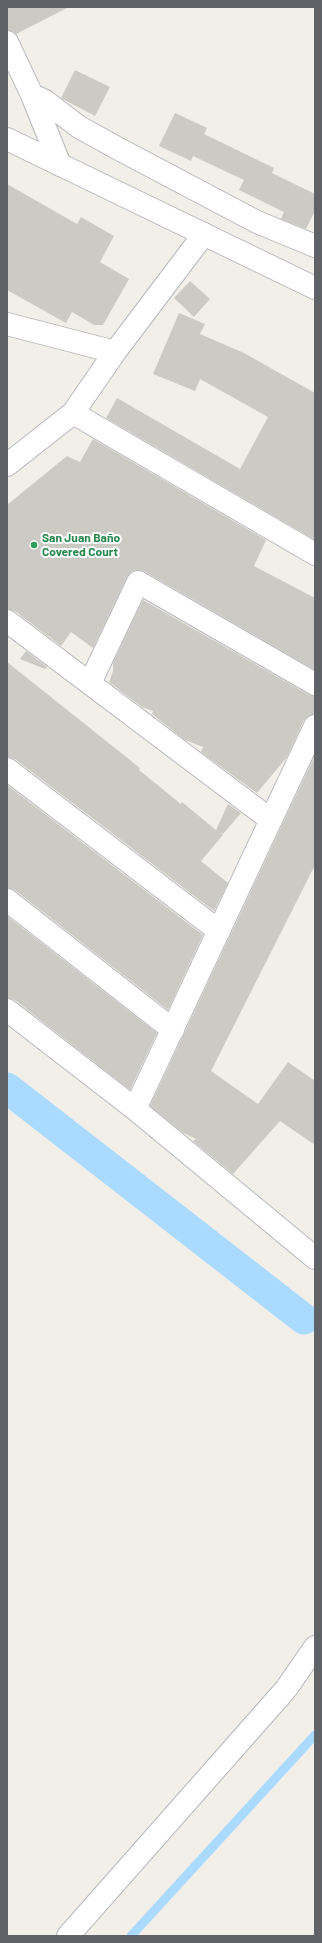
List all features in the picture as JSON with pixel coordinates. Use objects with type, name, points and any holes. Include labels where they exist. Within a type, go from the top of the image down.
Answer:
[{"type":"street","points":[[7,42],[32,95],[60,165]]},
{"type":"street","points":[[32,95],[45,101],[79,127],[117,148],[257,222],[315,246]]},
{"type":"street","points":[[7,139],[315,288]]},
{"type":"street","points":[[7,465],[73,413],[115,352],[204,234]]},
{"type":"street","points":[[7,324],[115,352]]},
{"type":"street","points":[[73,413],[315,554]]},
{"type":"street","points":[[90,683],[138,582],[315,684]]},
{"type":"street","points":[[7,621],[271,820]]},
{"type":"street","points":[[135,1109],[315,726]]},
{"type":"street","points":[[7,769],[219,931]]},
{"type":"street","points":[[7,900],[173,1030]]},
{"type":"street","points":[[7,1010],[135,1109],[315,1258]]},
{"type":"street","points":[[68,1936],[286,1688],[315,1647]]},
{"type":"building","points":[[7,7],[69,7],[16,34],[7,30]]},
{"type":"building","points":[[75,70],[110,87],[95,116],[61,98]]},
{"type":"building","points":[[175,113],[207,128],[204,134],[274,168],[272,173],[315,194],[315,211],[306,229],[281,219],[284,212],[239,190],[244,180],[193,156],[191,161],[159,146]]},
{"type":"building","points":[[7,184],[77,224],[81,217],[114,236],[100,262],[129,279],[103,325],[94,325],[72,312],[66,323],[7,290]]},
{"type":"building","points":[[190,281],[210,299],[194,317],[174,298]]},
{"type":"building","points":[[179,313],[205,324],[200,334],[244,353],[315,393],[315,540],[106,418],[117,398],[240,469],[268,417],[200,379],[195,391],[153,374]]},
{"type":"building","points":[[93,439],[266,540],[254,566],[315,598],[315,670],[144,571],[132,571],[127,577],[93,648],[71,632],[61,646],[15,611],[7,609],[7,505],[67,456],[80,462]]},
{"type":"building","points":[[143,600],[309,695],[315,696],[315,714],[308,716],[304,720],[287,757],[257,793],[201,752],[203,747],[185,740],[152,714],[153,711],[142,707],[109,682],[113,671],[113,663]]},
{"type":"building","points":[[26,651],[47,667],[45,669],[20,659]]},
{"type":"building","points":[[7,662],[140,768],[139,770],[181,804],[182,802],[216,830],[228,804],[241,813],[223,834],[220,832],[223,835],[201,861],[228,883],[214,911],[15,759],[7,757]]},
{"type":"building","points":[[315,755],[315,865],[211,1071],[258,1104],[288,1062],[315,1081],[315,1145],[280,1121],[233,1174],[193,1141],[196,1139],[182,1132],[150,1106]]},
{"type":"building","points":[[7,785],[203,935],[168,1010],[15,890],[7,888]]},
{"type":"building","points":[[7,916],[157,1033],[130,1090],[15,1000],[7,998]]},
{"type":"waterway","points":[[7,1088],[304,1319]]},
{"type":"waterway","points":[[131,1936],[315,1735]]},
{"type":"place","name":"San Juan Baño Covered Court","points":[[34,545]]}]
